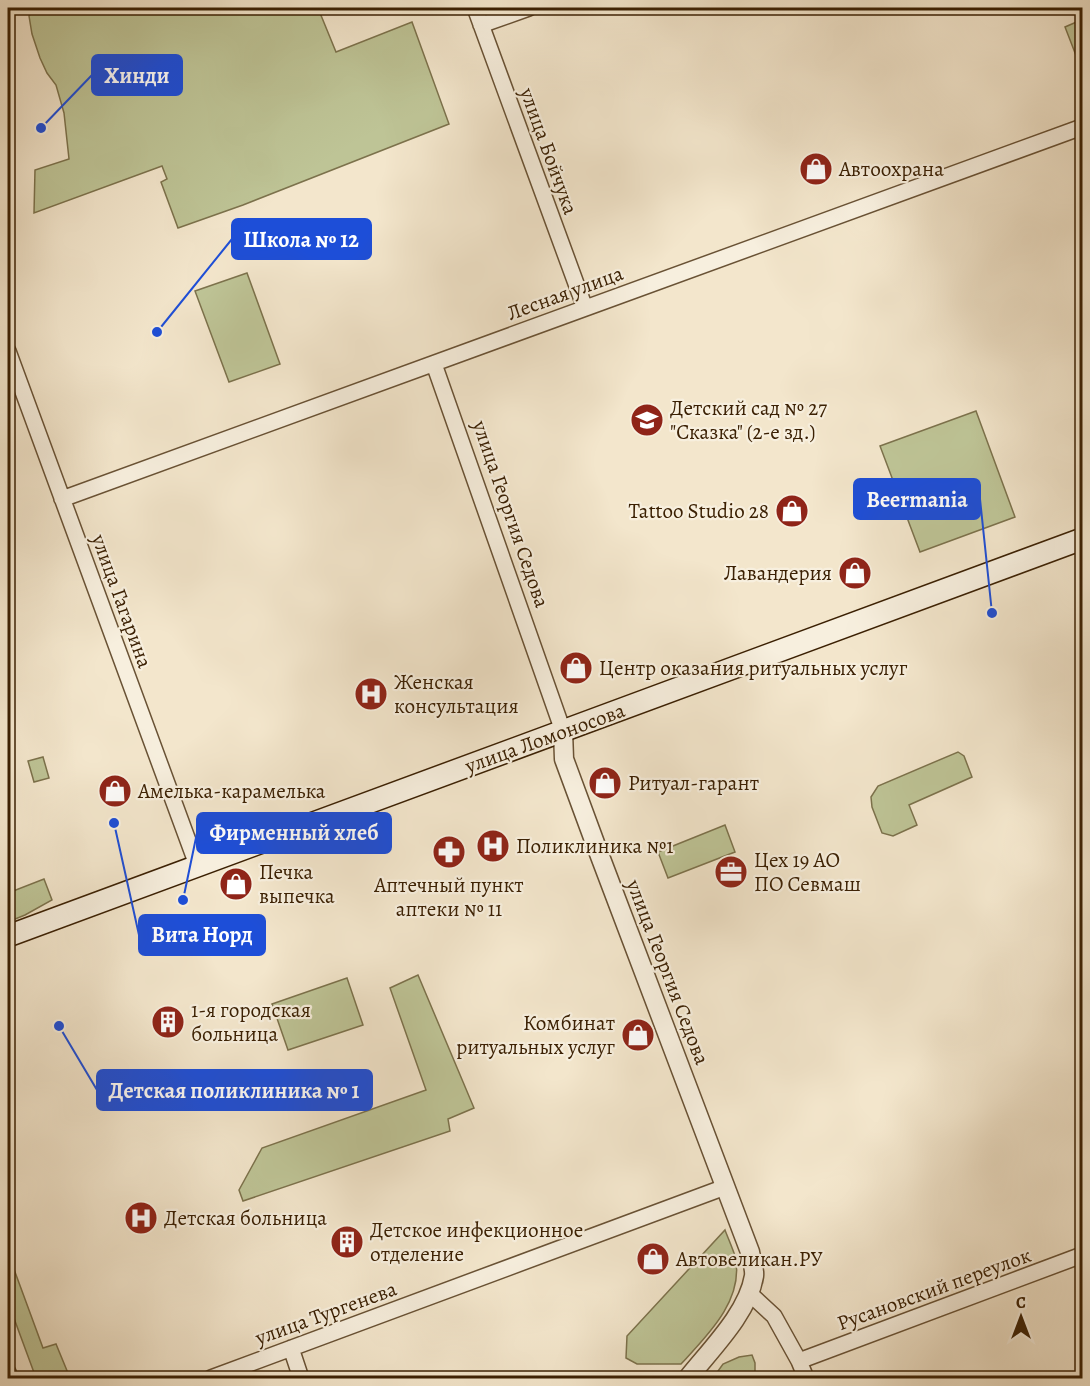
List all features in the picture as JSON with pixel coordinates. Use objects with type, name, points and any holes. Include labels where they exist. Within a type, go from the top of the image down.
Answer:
[{"type":"main road","name":"улица Ломоносова","points":[[8,936],[1083,539]]},
{"type":"street","name":"улица Бойчука","points":[[475,8],[585,308]]},
{"type":"street","points":[[481,25],[529,8]]},
{"type":"street","name":"Лесная улица","points":[[62,499],[1083,127]]},
{"type":"street","name":"улица Гагарина","points":[[8,351],[197,866]]},
{"type":"street","name":"улица Георгия Седова","points":[[434,364],[563,731],[564,759],[750,1252],[754,1273],[749,1293]]},
{"type":"street","name":"улица Тургенева","points":[[211,1378],[725,1187]]},
{"type":"street","name":"Русановский переулок","points":[[799,1361],[1083,1256]]},
{"type":"street","points":[[688,1378],[741,1312],[749,1293],[774,1316],[806,1378]]},
{"type":"street","points":[[291,1348],[301,1378]]},
{"type":"street","points":[[8,1372],[10,1378]]},
{"type":"green space","points":[[29,8],[318,8],[336,52],[412,22],[449,124],[243,205],[178,228],[161,182],[167,179],[162,166],[34,213],[35,170],[69,159],[64,113],[56,85],[47,73],[32,34]]},
{"type":"green space","points":[[1081,20],[1082,24],[1082,71],[1065,27]]},
{"type":"green space","points":[[247,273],[280,364],[229,382],[195,291]]},
{"type":"green space","points":[[976,411],[1015,517],[920,552],[880,446]]},
{"type":"green space","points":[[958,752],[964,756],[972,777],[909,805],[917,825],[893,836],[882,833],[872,807],[871,797],[878,786]]},
{"type":"green space","points":[[43,757],[49,778],[34,782],[28,761]]},
{"type":"green space","points":[[725,825],[735,852],[668,878],[658,852]]},
{"type":"green space","points":[[44,879],[52,900],[8,922],[8,893]]},
{"type":"green space","points":[[418,975],[474,1108],[448,1119],[450,1131],[243,1201],[239,1190],[262,1148],[426,1090],[390,988]]},
{"type":"green space","points":[[347,978],[363,1025],[288,1050],[272,1004]]},
{"type":"green space","points":[[725,1230],[735,1256],[737,1272],[735,1287],[729,1301],[713,1328],[681,1364],[637,1364],[626,1358],[627,1336]]},
{"type":"green space","points":[[8,1253],[43,1348],[56,1344],[70,1378],[36,1378],[8,1302]]},
{"type":"green space","points":[[752,1355],[755,1371],[749,1378],[713,1378],[723,1364],[739,1357]]},
{"type":"place","name":"Хинди","points":[[41,128]]},
{"type":"place","name":"Автоохрана","points":[[816,169]]},
{"type":"place","name":"Школа № 12","points":[[157,332]]},
{"type":"place","name":"Детский сад № 27 \"Сказка\" (2-е зд.)","points":[[647,420]]},
{"type":"place","name":"Tattoo Studio 28","points":[[792,511]]},
{"type":"place","name":"Лавандерия","points":[[855,573]]},
{"type":"place","name":"Beermania","points":[[992,613]]},
{"type":"place","name":"Центр оказания ритуальных услуг","points":[[576,668]]},
{"type":"place","name":"Женская консультация","points":[[371,694]]},
{"type":"place","name":"Ритуал-гарант","points":[[605,783]]},
{"type":"place","name":"Амелька-карамелька","points":[[115,791]]},
{"type":"place","name":"Вита Норд","points":[[114,823]]},
{"type":"place","name":"Поликлиника №1","points":[[493,846]]},
{"type":"place","name":"Аптечный пункт аптеки № 11","points":[[449,852]]},
{"type":"place","name":"Цех 19 АО ПО Севмаш","points":[[731,872]]},
{"type":"place","name":"Печка выпечка","points":[[236,884]]},
{"type":"place","name":"Фирменный хлеб","points":[[183,900]]},
{"type":"place","name":"1-я городская больница","points":[[168,1022]]},
{"type":"place","name":"Детская поликлиника № 1","points":[[59,1026]]},
{"type":"place","name":"Комбинат ритуальных услуг","points":[[638,1035]]},
{"type":"place","name":"Детская больница","points":[[141,1218]]},
{"type":"place","name":"Детское инфекционное отделение","points":[[347,1242]]},
{"type":"place","name":"Автовеликан.РУ","points":[[653,1259]]}]
